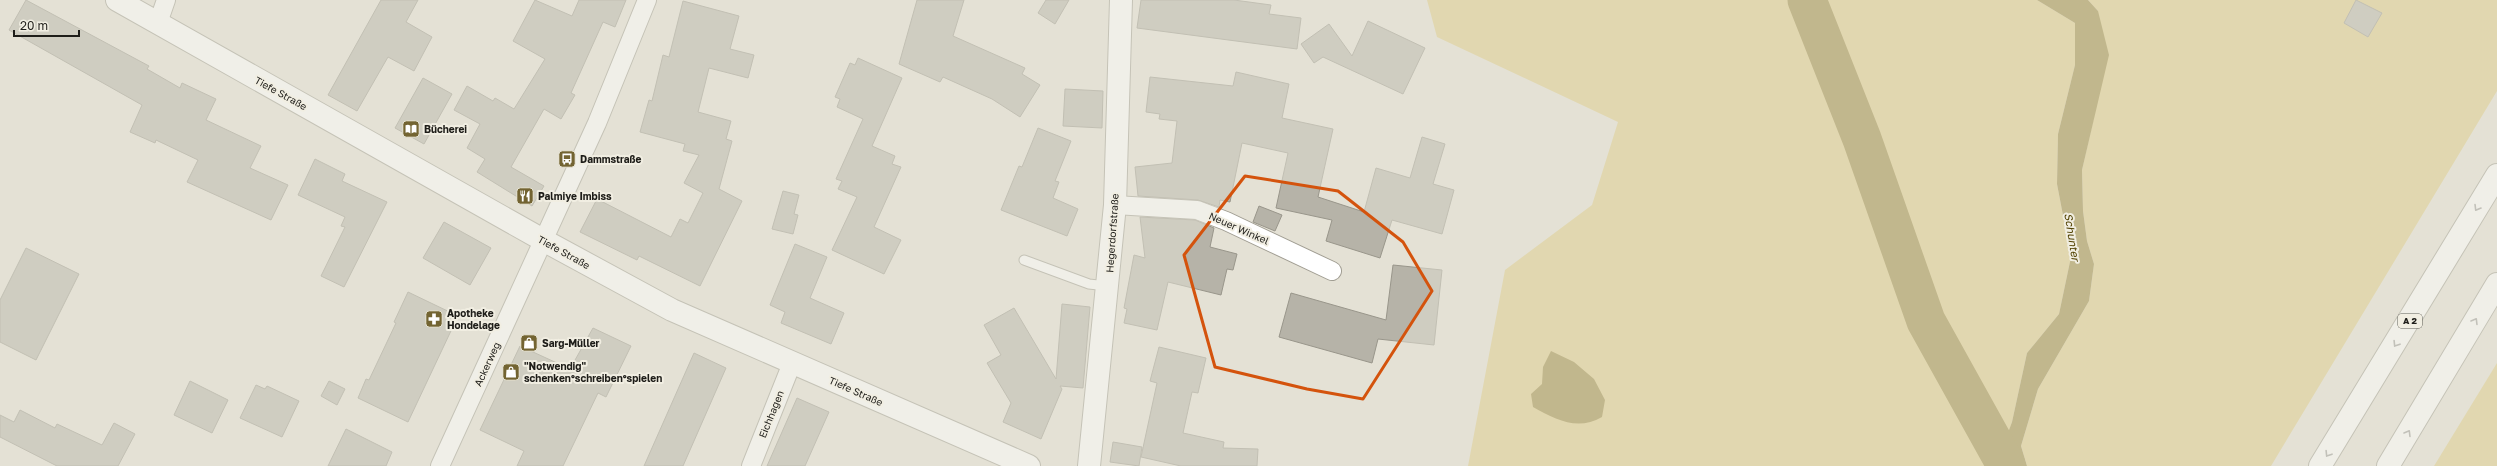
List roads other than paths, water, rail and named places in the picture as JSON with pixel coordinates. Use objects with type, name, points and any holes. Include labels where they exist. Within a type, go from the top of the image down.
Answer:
[{"type":"main road","name":"Tiefe Straße","points":[[116,0],[543,240],[672,310],[1030,466]]},
{"type":"main road","name":"Hegerdorfstraße","points":[[1089,466],[1115,205],[1122,0]]},
{"type":"main road","name":"A 2","points":[[2320,466],[2497,175]]},
{"type":"main road","points":[[2388,466],[2497,284]]},
{"type":"street","points":[[158,23],[166,0]]},
{"type":"street","points":[[543,240],[597,123],[647,0]]},
{"type":"street","name":"Neuer Winkel","points":[[1115,205],[1182,207],[1204,212],[1332,271]]},
{"type":"street","name":"Ackerweg","points":[[440,466],[543,240]]},
{"type":"street","name":"Eichhagen","points":[[751,466],[792,363]]},
{"type":"lane","points":[[1024,260],[1089,284],[1108,287]]},
{"type":"water","name":"Schunter","points":[[2037,0],[2088,0],[2098,11],[2109,55],[2082,170],[2083,211],[2087,241],[2094,264],[2089,301],[2038,389],[2021,446],[2027,466],[2000,466],[1997,462],[2012,422],[2027,353],[2059,314],[2071,257],[2057,184],[2058,134],[2075,65],[2075,23]]},
{"type":"water","points":[[1551,351],[1574,362],[1594,379],[1605,400],[1602,417],[1584,423],[1567,422],[1559,420],[1533,407],[1531,394],[1542,384],[1543,367]]},
{"type":"waterway","points":[[1807,0],[1862,139],[1926,321],[2006,465]]},
{"type":"place","name":"Bücherei","points":[[411,129]]},
{"type":"place","name":"Dammstraße","points":[[567,159]]},
{"type":"place","name":"Palmiye Imbiss","points":[[525,196]]},
{"type":"place","name":"Apotheke Hondelage","points":[[434,319]]},
{"type":"place","name":"Sarg-Müller","points":[[529,343]]},
{"type":"place","name":"\"Notwendig\" schenken°schreiben°spielen","points":[[511,372]]}]
